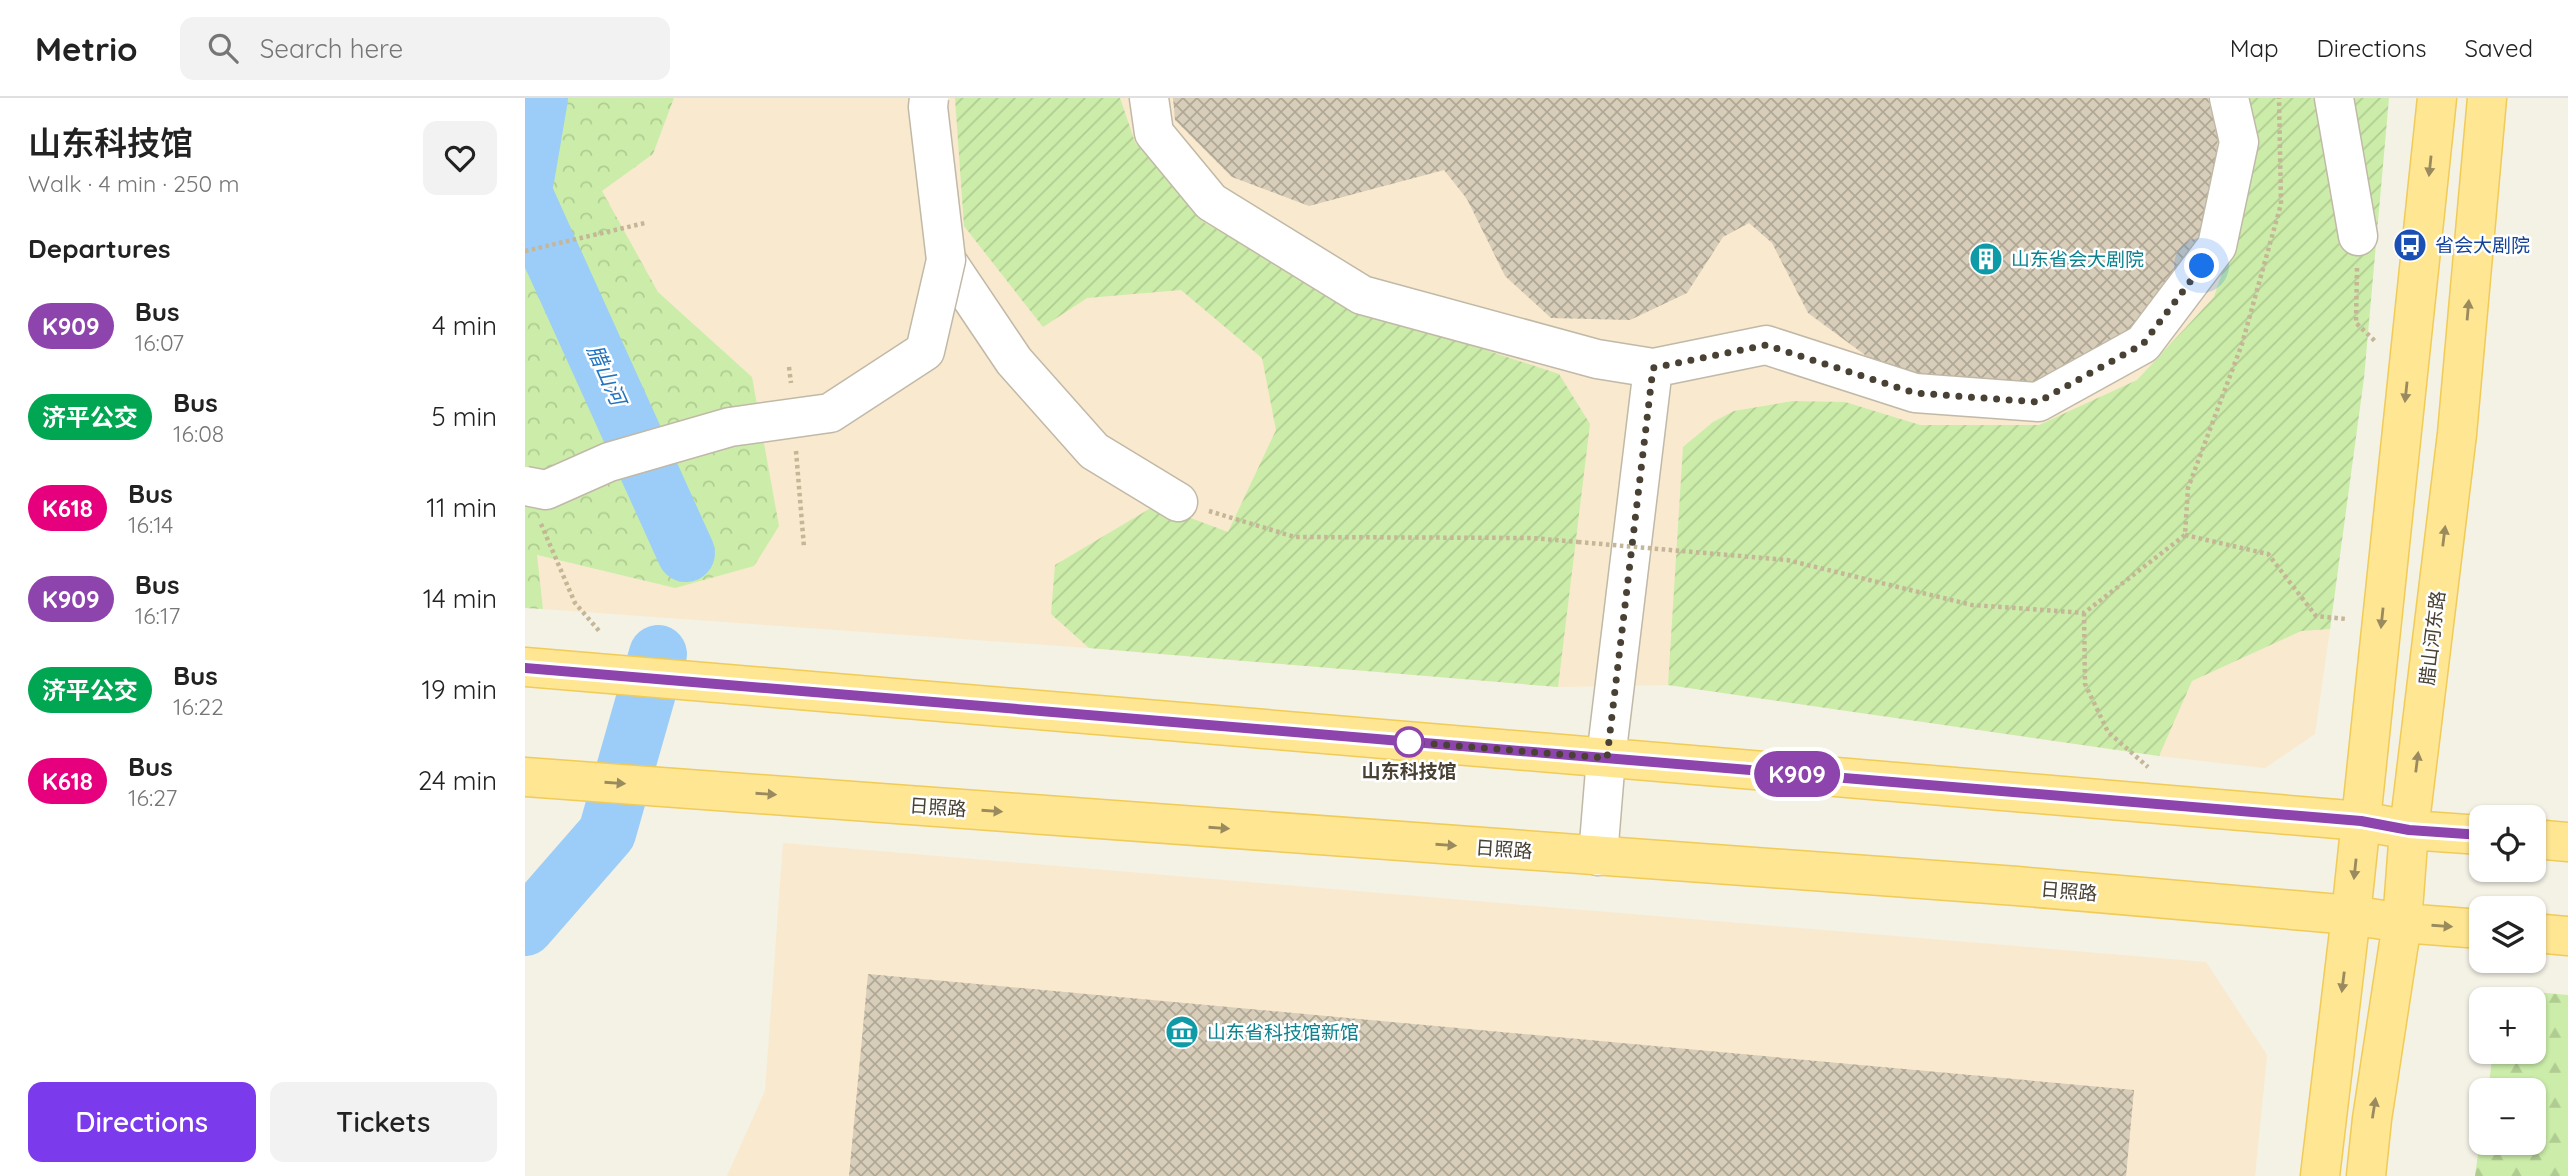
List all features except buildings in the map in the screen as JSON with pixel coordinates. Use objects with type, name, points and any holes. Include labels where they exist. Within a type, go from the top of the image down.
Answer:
[{"type":"main road","points":[[2319,1176],[2351,915],[2437,98]]},
{"type":"main road","name":"腊山河东路","points":[[2366,1176],[2402,923],[2409,830],[2457,434],[2487,98]]},
{"type":"main road","points":[[525,667],[2361,821],[2409,830],[2469,834]]},
{"type":"main road","name":"日照路","points":[[536,778],[2017,886],[2469,928]]},
{"type":"main road","points":[[2546,840],[2568,842]]},
{"type":"main road","points":[[2546,934],[2568,936]]},
{"type":"street","points":[[525,486],[546,490],[609,462],[730,428],[830,413],[925,351],[946,261],[929,98]]},
{"type":"street","points":[[1149,98],[1154,133],[1211,202],[1362,295],[1597,359],[1653,368],[1766,345],[1915,393],[2038,402],[2143,344],[2217,246],[2239,142],[2229,98]]},
{"type":"street","points":[[2334,98],[2358,236]]},
{"type":"street","points":[[946,261],[1014,360],[1094,451],[1178,502]]},
{"type":"street","points":[[1598,856],[1653,368]]},
{"type":"path","points":[[1178,502],[1294,537],[1532,538],[1787,560],[1972,605],[2084,613],[2185,535],[2188,488],[2242,344],[2281,204],[2279,98]]},
{"type":"path","points":[[525,251],[645,223]]},
{"type":"path","points":[[2358,236],[2356,323],[2384,350]]},
{"type":"path","points":[[789,367],[792,393]]},
{"type":"path","points":[[796,446],[804,547]]},
{"type":"path","points":[[540,523],[575,603],[600,632]]},
{"type":"path","points":[[2185,535],[2268,554],[2316,616],[2346,619]]},
{"type":"path","points":[[2084,613],[2085,684],[2108,732],[2154,773]]},
{"type":"shaded area","points":[[674,98],[2384,98],[2330,629],[2315,734],[2265,768],[2159,756],[1668,685],[1558,687],[1089,648],[543,609],[536,555],[675,588],[752,377],[658,292],[601,190],[653,154]]},
{"type":"shaded area","points":[[783,843],[2206,962],[2267,1055],[2255,1176],[727,1176],[765,1091]]},
{"type":"green space","points":[[525,98],[674,98],[653,154],[602,191],[658,292],[752,377],[779,526],[754,566],[675,588],[537,555],[543,609],[525,608]]},
{"type":"green space","points":[[955,98],[1120,98],[1135,142],[1205,223],[1360,309],[1559,374],[1590,424],[1558,687],[1089,648],[1051,614],[1055,565],[1156,505],[1228,532],[1276,430],[1262,358],[1181,290],[1087,298],[1043,327],[964,226]]},
{"type":"green space","points":[[2249,98],[2389,98],[2364,378],[2330,629],[2301,631],[2192,681],[2159,756],[1668,685],[1683,447],[1713,422],[1734,411],[1793,401],[1845,402],[1920,425],[2039,425],[2137,380],[2214,297],[2240,217],[2257,129]]},
{"type":"green space","points":[[2546,993],[2568,995],[2568,1176],[2475,1176],[2478,1155],[2546,1155],[2546,1078],[2490,1078],[2491,1064],[2546,1064]]},
{"type":"waterway","name":"腊山河","points":[[525,180],[539,98]]},
{"type":"waterway","name":"腊山河","points":[[525,197],[686,553]]},
{"type":"waterway","name":"腊山河","points":[[525,927],[607,833],[658,654]]},
{"type":"bus line","name":"K909","points":[[525,668],[2361,821],[2409,830],[2469,834]]},
{"type":"place","name":"省会大剧院","points":[[2410,245]]},
{"type":"place","name":"山东省会大剧院","points":[[1986,259]]},
{"type":"place","name":"山东科技馆","points":[[1409,742]]},
{"type":"place","name":"山东省科技馆新馆","points":[[1182,1032]]},
{"type":"route","points":[[1409,742],[1607,758],[1653,368],[1766,345],[1915,393],[2038,402],[2143,344],[2202,266]]}]
